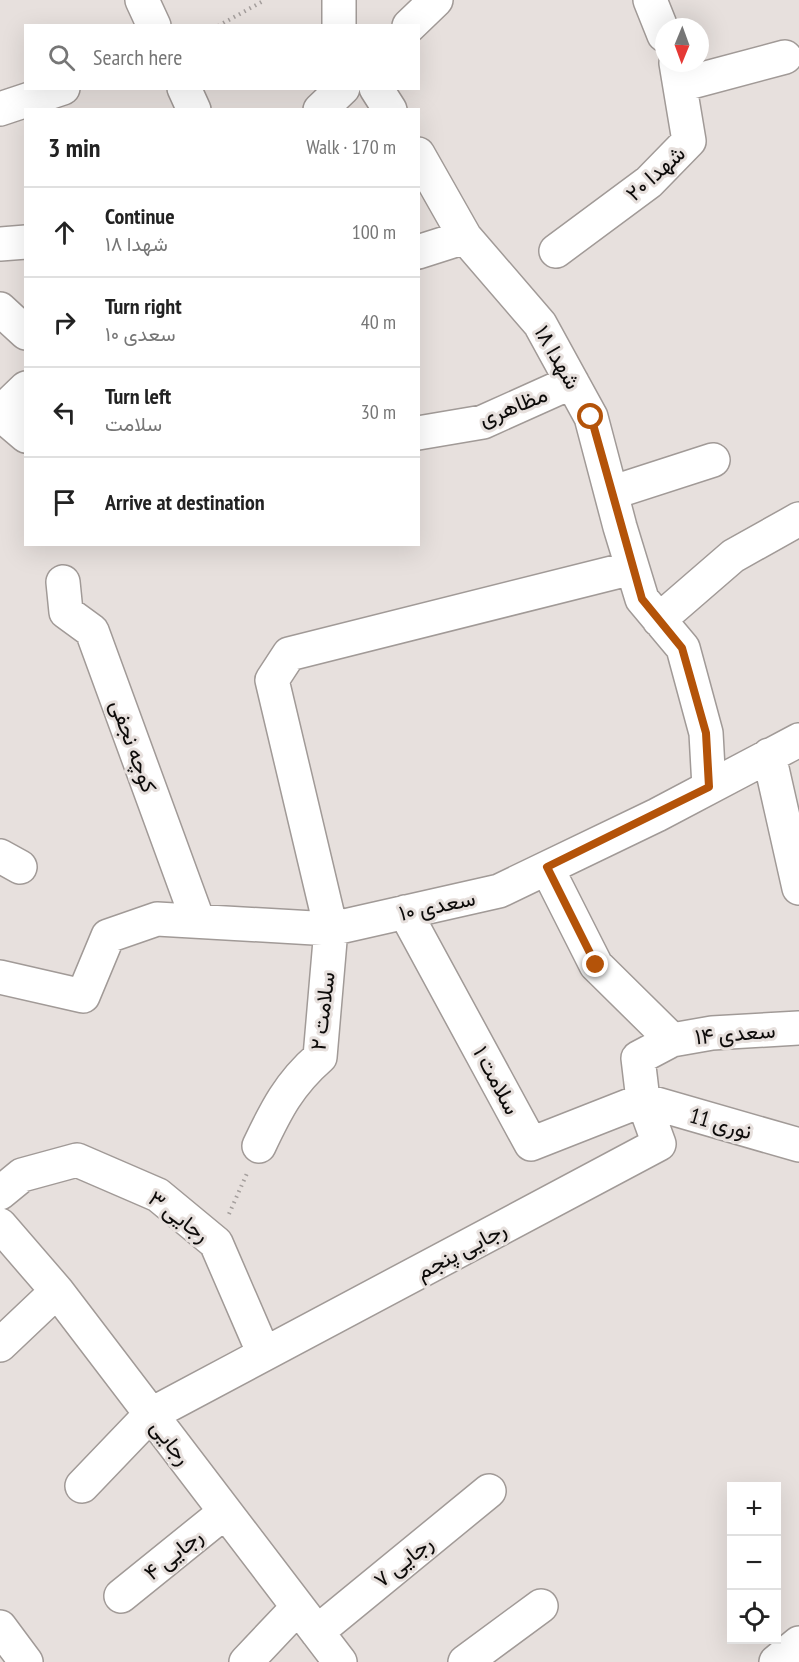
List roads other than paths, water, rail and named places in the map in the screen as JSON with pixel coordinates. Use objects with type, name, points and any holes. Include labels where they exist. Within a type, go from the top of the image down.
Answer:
[{"type":"street","points":[[142,0],[153,24]]},
{"type":"street","points":[[339,0],[339,24]]},
{"type":"street","points":[[411,24],[436,0]]},
{"type":"street","points":[[650,0],[657,18]]},
{"type":"street","points":[[678,74],[785,57]]},
{"type":"street","name":"شهدا ۲۰","points":[[556,250],[649,182],[690,141],[678,74]]},
{"type":"street","points":[[0,109],[57,90]]},
{"type":"street","points":[[185,90],[193,108]]},
{"type":"street","points":[[322,108],[341,90]]},
{"type":"street","points":[[377,90],[389,108]]},
{"type":"street","name":"شهدا ۱۸","points":[[420,158],[465,237],[540,324],[591,417],[642,599],[682,648],[706,733],[709,787]]},
{"type":"street","points":[[420,251],[465,237]]},
{"type":"street","points":[[0,244],[24,242]]},
{"type":"street","points":[[0,309],[24,331]]},
{"type":"street","name":"مظاهری","points":[[420,434],[483,422],[572,381]]},
{"type":"street","points":[[24,390],[0,414],[24,434]]},
{"type":"street","points":[[611,493],[713,460]]},
{"type":"street","points":[[659,620],[733,555],[799,519]]},
{"type":"street","name":"سلامت ۲","points":[[259,1146],[298,1076],[320,1057],[331,929],[272,681],[289,654],[632,568]]},
{"type":"street","name":"کوچه نجفی","points":[[63,582],[66,612],[93,631],[198,921]]},
{"type":"street","name":"سعدی ۱۰","points":[[0,978],[83,996],[108,936],[157,919],[331,929],[499,891],[799,740]]},
{"type":"street","points":[[769,755],[799,888]]},
{"type":"street","points":[[547,867],[596,965],[672,1040]]},
{"type":"street","name":"سلامت ۱","points":[[405,912],[531,1144],[643,1100]]},
{"type":"street","name":"سعدی ۱۴","points":[[672,1040],[712,1033],[799,1028]]},
{"type":"street","name":"رجایی پنجم","points":[[82,1486],[150,1415],[659,1144],[643,1100],[638,1058],[672,1040]]},
{"type":"street","name":"نوری 11","points":[[643,1100],[799,1145]]},
{"type":"street","name":"رجایی ۳","points":[[0,1193],[22,1175],[77,1160],[158,1195],[216,1243],[264,1354]]},
{"type":"street","name":"رجایی","points":[[0,1225],[57,1291],[340,1662]]},
{"type":"street","points":[[0,1345],[57,1291]]},
{"type":"street","name":"رجایی ۷","points":[[246,1662],[489,1491]]},
{"type":"street","name":"رجایی ۴","points":[[121,1596],[225,1512]]},
{"type":"street","points":[[465,1662],[541,1606]]},
{"type":"street","points":[[0,1627],[26,1662]]},
{"type":"street","points":[[776,1662],[799,1643]]}]
